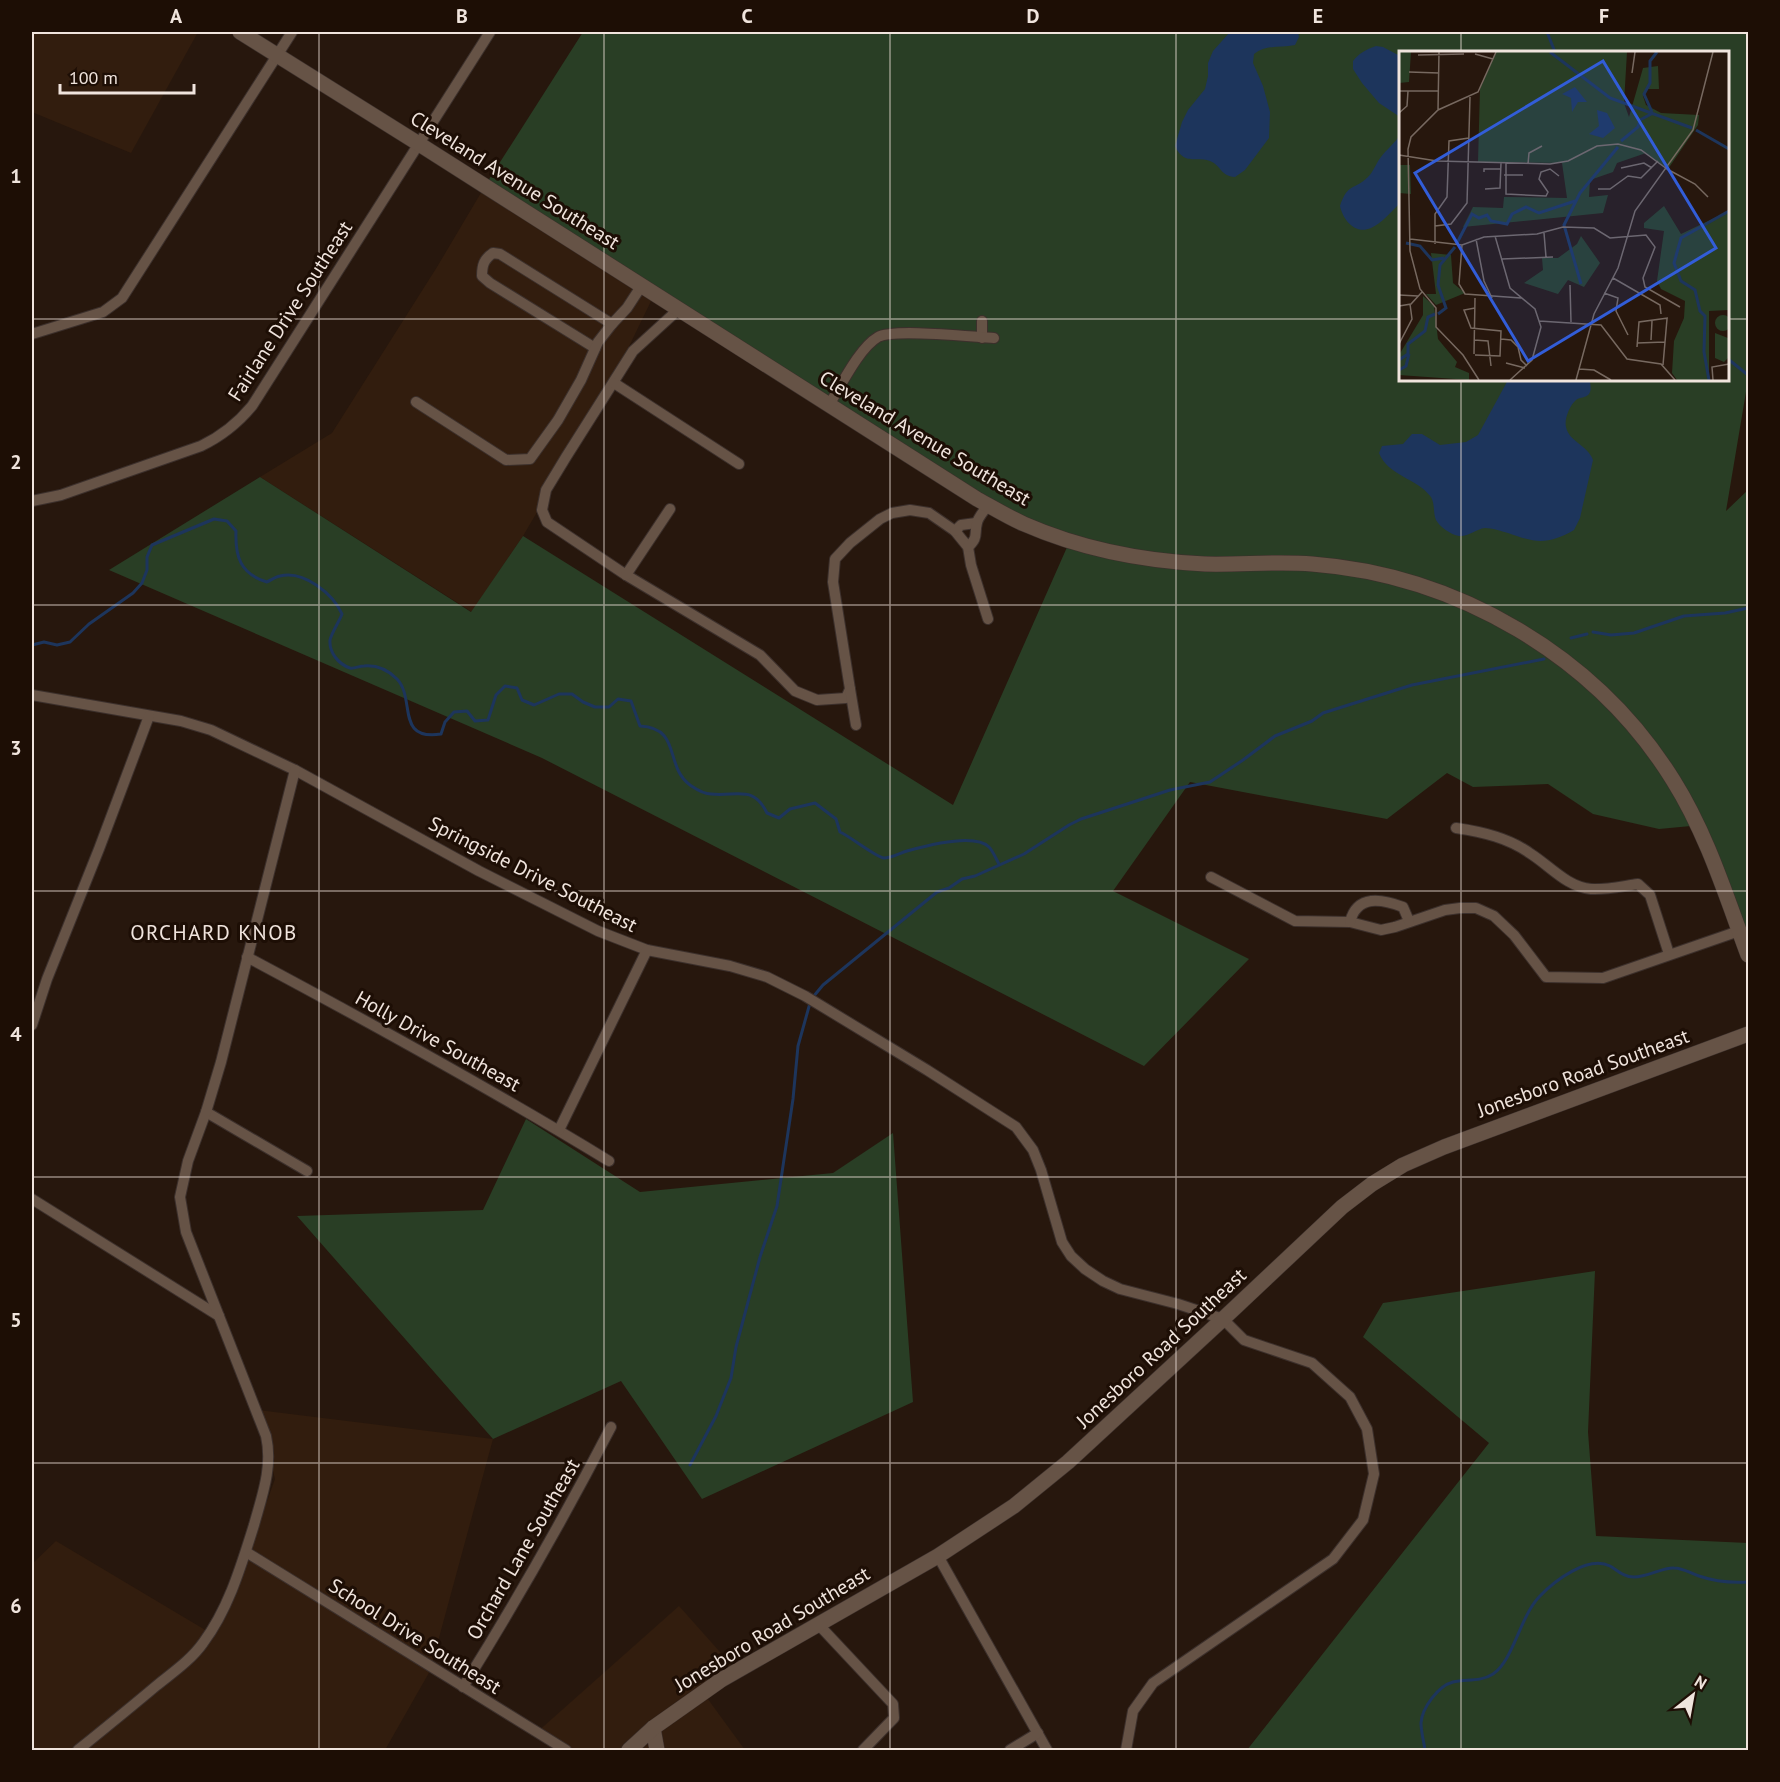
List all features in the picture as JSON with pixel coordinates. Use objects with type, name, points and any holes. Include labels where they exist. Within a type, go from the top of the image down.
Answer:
[{"type":"main road","name":"Cleveland Avenue Southeast","points":[[240,32],[988,505],[1024,524],[1088,546],[1150,560],[1206,564],[1311,563],[1382,574],[1461,600],[1500,619],[1536,641],[1577,671],[1611,702],[1645,740],[1673,781],[1709,851],[1749,955]]},
{"type":"main road","name":"Jonesboro Road Southeast","points":[[629,1750],[653,1728],[721,1680],[938,1556],[1023,1499],[1063,1466],[1342,1206],[1372,1184],[1403,1165],[1444,1147],[1749,1034]]},
{"type":"main road","points":[[653,1728],[657,1750]]},
{"type":"street","points":[[32,334],[103,312],[122,298],[292,32]]},
{"type":"street","name":"Fairlane Drive Southeast","points":[[32,501],[62,495],[201,446],[219,437],[238,422],[252,406],[490,32]]},
{"type":"street","points":[[595,348],[490,283],[482,276],[482,266],[486,258],[493,253],[500,254],[612,324]]},
{"type":"street","points":[[416,402],[506,460],[530,459],[558,420],[581,380],[595,348],[642,285]]},
{"type":"street","points":[[679,309],[633,351],[546,490],[542,510],[547,522],[626,575],[760,655],[795,691],[817,700],[846,698],[850,689]]},
{"type":"street","points":[[982,321],[982,338]]},
{"type":"street","points":[[829,405],[864,350],[879,337],[898,332],[994,338]]},
{"type":"street","points":[[614,383],[739,464]]},
{"type":"street","points":[[968,547],[974,542],[977,532],[976,523],[988,505]]},
{"type":"street","points":[[626,575],[670,509]]},
{"type":"street","points":[[856,726],[833,582],[835,559],[867,528],[892,513],[910,510],[929,513],[955,531],[968,547],[971,565],[988,618]]},
{"type":"street","points":[[955,531],[961,525],[976,523]]},
{"type":"street","name":"Springside Drive Southeast","points":[[32,695],[181,721],[211,730],[295,770],[598,931],[647,951],[730,966],[767,977],[805,996],[997,1113],[1024,1135],[1041,1170],[1062,1242],[1071,1256],[1103,1281],[1120,1289],[1178,1304],[1223,1319]]},
{"type":"street","points":[[32,1025],[47,979],[150,716]]},
{"type":"street","points":[[78,1750],[184,1663],[202,1645],[231,1593],[265,1487],[268,1447],[257,1409],[186,1232],[180,1197],[188,1161],[206,1112],[248,957],[295,770]]},
{"type":"street","points":[[1456,828],[1479,831],[1506,840],[1531,854],[1553,872],[1590,889],[1638,884],[1650,895],[1669,954]]},
{"type":"street","points":[[1211,877],[1295,921],[1350,922],[1382,930],[1445,910],[1476,908],[1494,916],[1514,935],[1546,976],[1556,978],[1603,978],[1669,954],[1708,943],[1739,930]]},
{"type":"street","points":[[1350,922],[1352,912],[1362,904],[1382,899],[1403,907],[1409,921]]},
{"type":"street","points":[[560,1130],[647,951]]},
{"type":"street","name":"Holly Drive Southeast","points":[[248,957],[560,1130],[609,1161]]},
{"type":"street","points":[[206,1112],[307,1171]]},
{"type":"street","points":[[32,1199],[219,1316]]},
{"type":"street","points":[[1126,1750],[1133,1711],[1153,1683],[1333,1559],[1363,1520],[1374,1474],[1367,1430],[1350,1397],[1312,1363],[1244,1340],[1223,1319]]},
{"type":"street","name":"Orchard Lane Southeast","points":[[463,1687],[506,1619],[558,1528],[611,1428]]},
{"type":"street","name":"School Drive Southeast","points":[[246,1552],[566,1750]]},
{"type":"street","points":[[938,1556],[1047,1750]]},
{"type":"street","points":[[818,1624],[893,1704],[894,1718],[863,1750]]},
{"type":"street","points":[[1010,1750],[1038,1733]]},
{"type":"shaded area","points":[[32,32],[198,32],[131,153],[32,112]]},
{"type":"shaded area","points":[[488,181],[653,297],[602,402],[523,536],[472,612],[260,477],[332,433],[437,267]]},
{"type":"shaded area","points":[[258,1410],[493,1439],[430,1671],[385,1750],[32,1750],[32,1564],[56,1541],[207,1631],[240,1576],[275,1479]]},
{"type":"shaded area","points":[[679,1606],[736,1670],[702,1691],[745,1750],[558,1750],[535,1734]]},
{"type":"green space","points":[[583,32],[1748,32],[1748,380],[1726,511],[1748,490],[1748,946],[1691,826],[1659,829],[1593,814],[1548,784],[1473,787],[1447,773],[1387,819],[1190,782],[1113,891],[1249,959],[1144,1066],[542,758],[109,570],[260,477],[471,612],[523,536],[953,805],[1068,545],[1002,518],[488,181]]},
{"type":"green space","points":[[526,1119],[640,1192],[833,1173],[893,1133],[913,1402],[702,1499],[621,1381],[493,1439],[297,1216],[483,1210]]},
{"type":"green space","points":[[1595,1271],[1588,1432],[1596,1536],[1748,1543],[1748,1750],[1247,1750],[1489,1443],[1363,1337],[1383,1303]]},
{"type":"water","points":[[1230,32],[1298,32],[1299,37],[1295,45],[1269,48],[1254,54],[1253,63],[1263,86],[1270,112],[1269,138],[1245,170],[1235,177],[1226,175],[1210,161],[1182,156],[1175,146],[1188,110],[1205,89],[1208,63],[1213,51]]},
{"type":"water","points":[[1376,46],[1399,55],[1399,116],[1379,103],[1353,69],[1353,61],[1363,52]]},
{"type":"water","points":[[1399,136],[1399,204],[1375,226],[1365,230],[1355,228],[1347,221],[1340,206],[1343,198],[1349,190],[1368,177],[1381,157]]},
{"type":"water","points":[[1507,381],[1590,381],[1590,392],[1574,402],[1566,420],[1568,432],[1591,455],[1593,460],[1580,518],[1574,530],[1557,538],[1541,541],[1485,528],[1462,536],[1452,534],[1436,520],[1431,497],[1418,485],[1389,467],[1379,453],[1382,446],[1403,444],[1412,434],[1422,434],[1440,445],[1466,442],[1478,435]]},
{"type":"waterway","points":[[1547,32],[1555,51]]},
{"type":"waterway","points":[[1729,360],[1748,375]]},
{"type":"waterway","points":[[32,645],[44,642],[57,645],[70,642],[89,624],[133,593],[142,583],[152,545],[214,519],[227,521],[236,531],[238,556],[241,563],[251,574],[267,582],[280,576],[299,577],[317,585],[332,599],[342,614],[330,640],[335,657],[350,668],[373,666],[397,679],[402,687],[412,725],[417,731],[441,734],[445,722],[454,712],[467,711],[475,721],[488,720],[496,695],[505,686],[517,688],[522,700],[534,705],[559,694],[572,694],[595,707],[609,707],[618,699],[631,701],[640,726],[653,728],[662,733],[682,777],[702,792],[750,795],[762,804],[767,813],[779,818],[790,809],[815,803],[836,819],[840,832],[884,858],[937,844],[973,841],[989,847],[999,864]]},
{"type":"waterway","points":[[1593,632],[1611,635],[1634,633],[1684,616],[1725,613],[1748,608]]},
{"type":"waterway","points":[[1571,638],[1587,634]]},
{"type":"waterway","points":[[813,997],[823,985],[937,892],[949,888],[962,879],[975,876],[1024,854],[1081,819],[1170,790],[1210,782],[1275,736],[1312,721],[1323,713],[1412,685],[1544,659]]},
{"type":"waterway","points":[[690,1465],[716,1416],[731,1378],[736,1347],[760,1257],[777,1206],[793,1099],[798,1046],[810,1003]]},
{"type":"waterway","points":[[1425,1750],[1421,1723],[1424,1711],[1432,1698],[1447,1684],[1484,1678],[1500,1668],[1532,1606],[1545,1591],[1572,1571],[1592,1564],[1601,1564],[1610,1566],[1630,1577],[1639,1577],[1674,1568],[1717,1581],[1748,1582]]},
{"type":"district","name":"ORCHARD KNOB","points":[[214,932]]}]
